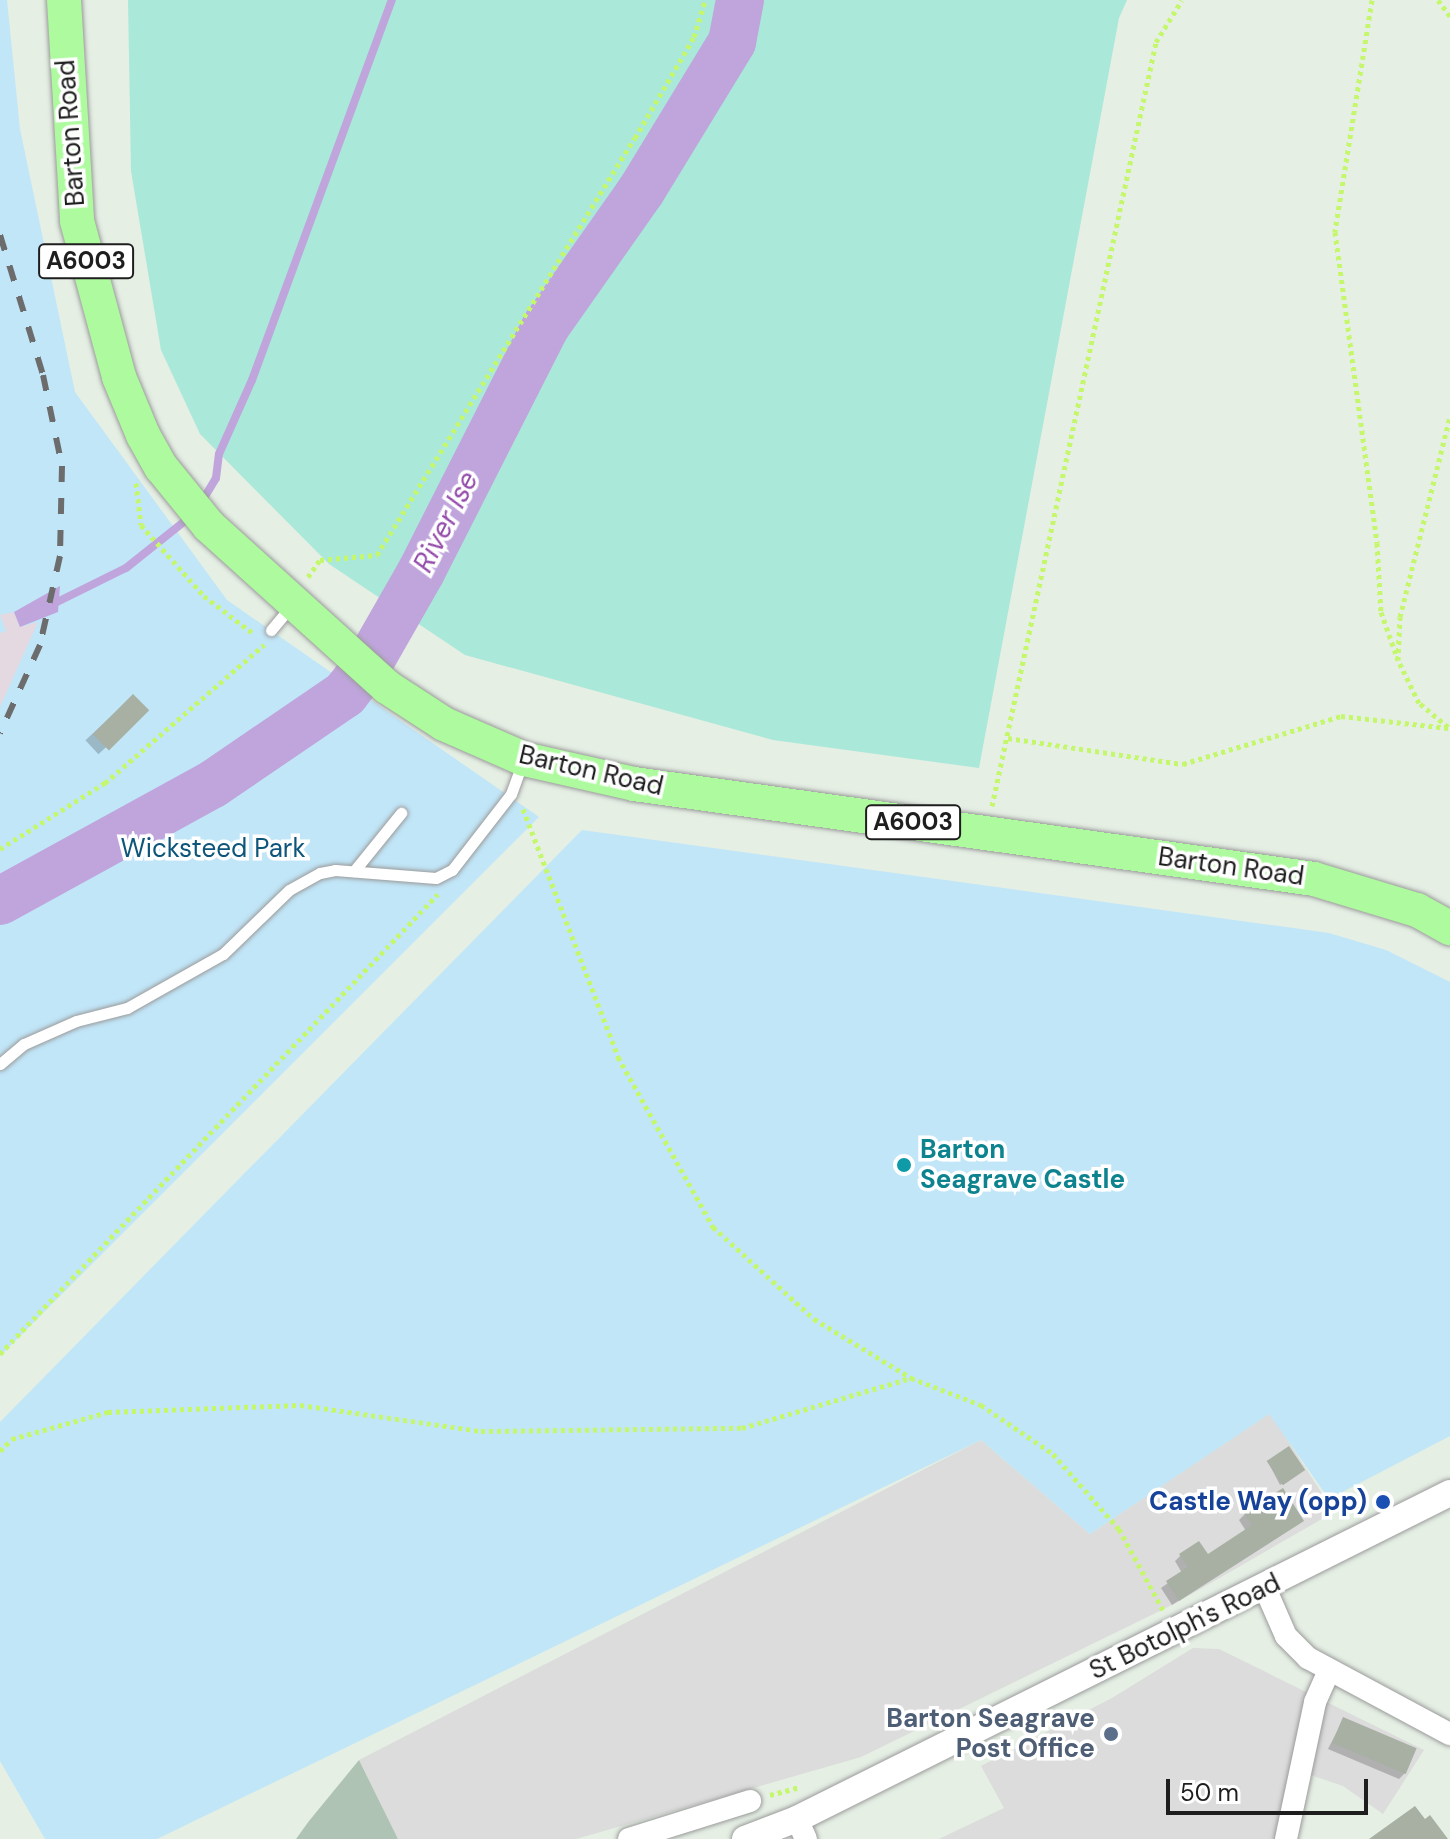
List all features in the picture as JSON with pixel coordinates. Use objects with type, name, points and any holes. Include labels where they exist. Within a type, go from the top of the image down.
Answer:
[{"type":"main road","name":"Barton Road","points":[[64,0],[77,221],[96,301],[143,435],[187,502],[226,542],[300,592],[336,642],[387,687],[444,724],[524,759],[634,784],[1314,879],[1417,910],[1450,928]]},
{"type":"street","name":"St Botolph's Road","points":[[745,1839],[802,1829],[1175,1632],[1450,1493]]},
{"type":"street","points":[[1265,1588],[1286,1636],[1329,1671],[1450,1734]]},
{"type":"street","points":[[1286,1839],[1315,1702],[1329,1671]]},
{"type":"street","points":[[629,1839],[750,1801]]},
{"type":"lane","points":[[272,632],[300,592]]},
{"type":"lane","points":[[0,1064],[24,1044],[76,1021],[127,1008],[223,954],[303,881],[335,870],[417,879],[436,878],[452,870],[511,794],[524,759]]},
{"type":"lane","points":[[354,871],[401,813]]},
{"type":"path","points":[[300,592],[320,560],[377,555],[650,113],[694,37],[705,0]]},
{"type":"path","points":[[990,817],[1156,42],[1182,0]]},
{"type":"path","points":[[1372,0],[1335,232],[1377,543],[1381,612],[1398,660],[1419,703],[1449,728]]},
{"type":"path","points":[[1438,0],[1450,16]]},
{"type":"path","points":[[1398,660],[1400,617],[1450,417]]},
{"type":"path","points":[[141,525],[173,564],[266,643]]},
{"type":"path","points":[[0,849],[105,783],[266,643],[272,632]]},
{"type":"path","points":[[1007,738],[1183,764],[1341,716],[1449,728]]},
{"type":"path","points":[[531,798],[522,809],[534,828],[618,1057],[713,1227],[814,1319],[911,1378],[981,1405],[1053,1454],[1119,1529],[1175,1632]]},
{"type":"path","points":[[0,1354],[431,906],[452,870]]},
{"type":"path","points":[[0,1451],[12,1439],[108,1412],[300,1405],[481,1431],[742,1428],[911,1378]]},
{"type":"shaded area","points":[[128,0],[1127,0],[1119,18],[979,768],[773,740],[465,655],[329,564],[200,434],[161,350],[131,171]]},
{"type":"shaded area","points":[[60,586],[58,612],[20,627],[14,612]]},
{"type":"shaded area","points":[[14,612],[20,627],[38,622],[0,707],[0,633],[6,631],[0,615]]},
{"type":"shaded area","points":[[1270,1413],[1334,1512],[1176,1603],[861,1757],[576,1839],[398,1839],[359,1760],[981,1440],[1090,1534]]},
{"type":"shaded area","points":[[1193,1648],[1219,1649],[1424,1750],[1383,1814],[1343,1786],[1290,1768],[1278,1839],[939,1839],[1004,1808],[981,1766],[1112,1698]]},
{"type":"shaded area","points":[[359,1760],[398,1839],[296,1839],[309,1821]]},
{"type":"green space","name":"Wicksteed Park","points":[[0,0],[7,0],[20,129],[75,392],[227,600],[539,817],[0,1356]]},
{"type":"green space","points":[[582,830],[1329,933],[1386,950],[1450,982],[1450,1436],[1329,1499],[1269,1414],[1090,1534],[981,1440],[157,1839],[45,1839],[0,1761],[0,1422]]},
{"type":"building","points":[[133,694],[149,710],[109,751],[93,734]]},
{"type":"building","points":[[1289,1446],[1305,1470],[1283,1485],[1267,1461]]},
{"type":"building","points":[[1283,1488],[1304,1521],[1179,1601],[1166,1581],[1188,1567],[1179,1554],[1199,1541],[1208,1554],[1252,1525],[1244,1513]]},
{"type":"building","points":[[1343,1717],[1417,1748],[1406,1774],[1332,1743]]},
{"type":"building","points":[[1415,1806],[1425,1819],[1430,1815],[1448,1839],[1369,1839]]},
{"type":"waterway","points":[[201,503],[216,478],[219,454],[252,380],[392,0]]},
{"type":"waterway","name":"River Ise","points":[[0,901],[213,784],[345,694],[369,663],[421,572],[546,326],[641,191],[732,42],[740,0]]},
{"type":"waterway","points":[[51,605],[126,568],[190,517]]},
{"type":"railway","points":[[0,235],[43,375],[62,466],[60,556],[40,645],[0,733]]},
{"type":"place","name":"Barton Seagrave Castle","points":[[904,1165]]},
{"type":"place","name":"Castle Way (opp)","points":[[1383,1502]]},
{"type":"place","name":"Barton Seagrave Post Office","points":[[1111,1734]]}]
